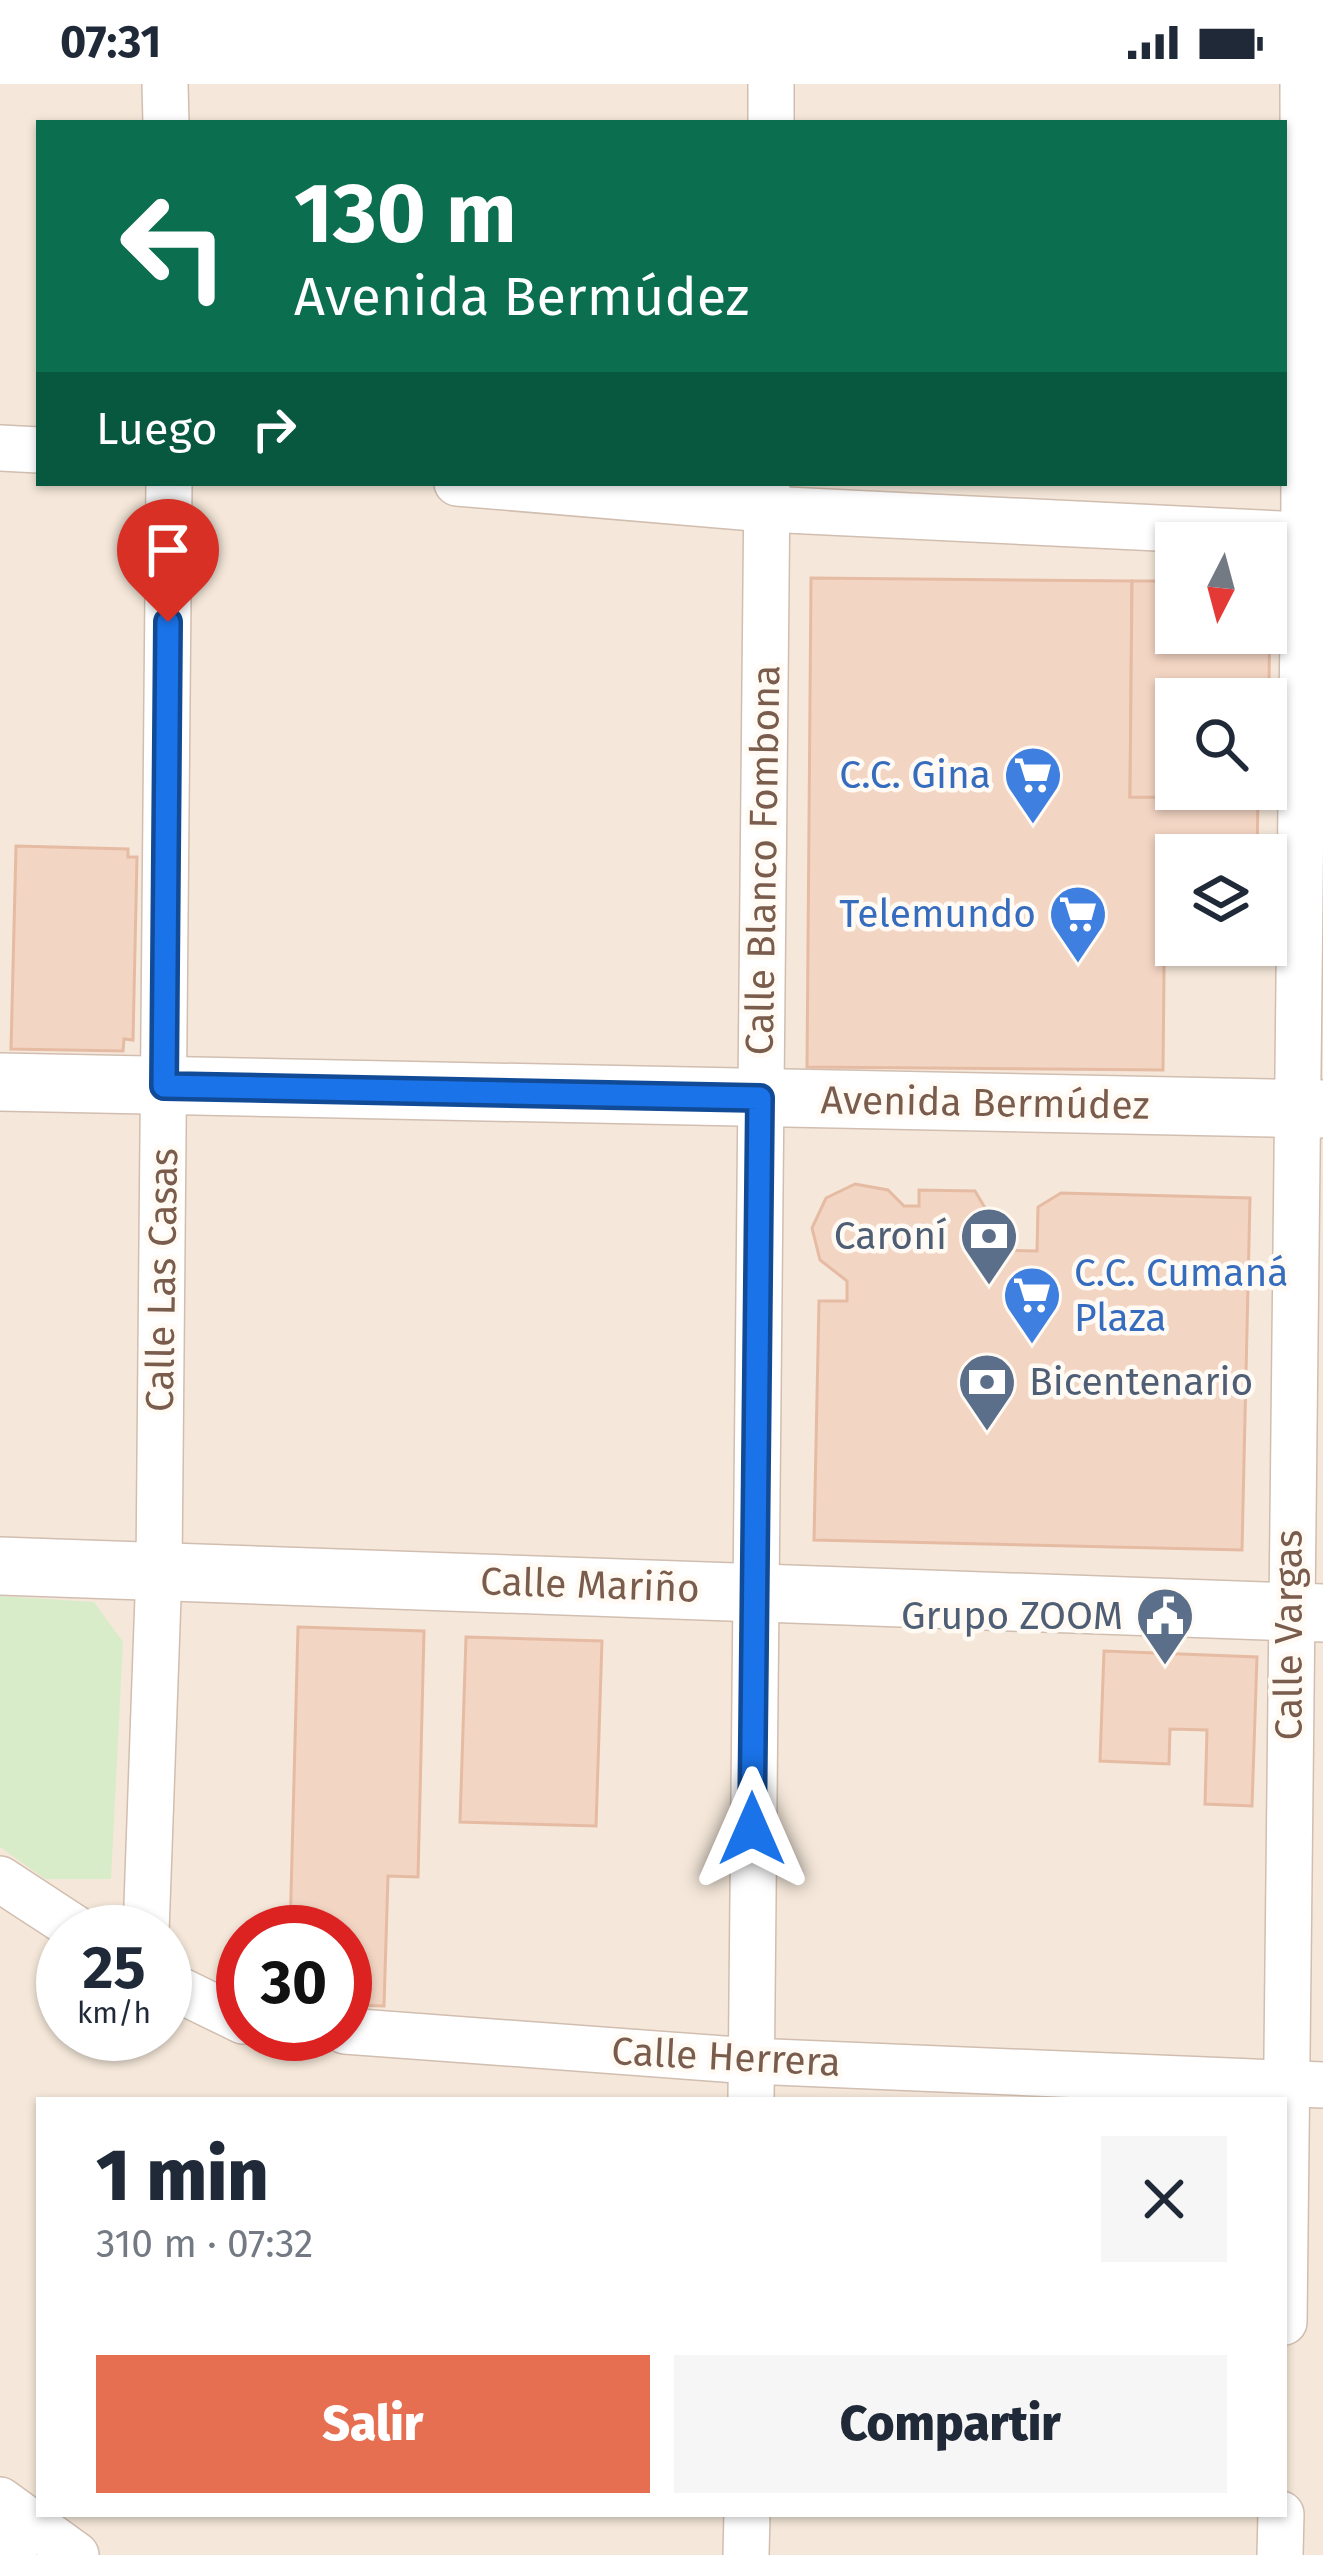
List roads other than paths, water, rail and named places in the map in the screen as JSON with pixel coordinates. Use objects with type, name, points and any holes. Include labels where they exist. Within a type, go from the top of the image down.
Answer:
[{"type":"street","points":[[165,84],[166,120]]},
{"type":"street","points":[[771,84],[771,120]]},
{"type":"street","name":"Calle Vargas","points":[[1287,2288],[1305,2084],[1313,536],[1303,84]]},
{"type":"street","points":[[0,448],[36,450]]},
{"type":"street","name":"Calle Las Casas","points":[[147,1905],[159,1569],[169,486]]},
{"type":"street","points":[[529,486],[767,496],[1313,536]]},
{"type":"street","name":"Calle Blanco Fombona","points":[[751,2080],[752,1592],[767,496]]},
{"type":"street","name":"Avenida Bermúdez","points":[[0,1082],[1310,1109]]},
{"type":"street","name":"Calle Mariño","points":[[0,1566],[1305,1612]]},
{"type":"street","points":[[0,1879],[40,1905]]},
{"type":"street","name":"Calle Herrera","points":[[372,2034],[751,2080],[1305,2084]]},
{"type":"street","points":[[0,2500],[76,2555]]},
{"type":"street","points":[[746,2555],[747,2517]]},
{"type":"street","points":[[1280,2555],[1281,2517]]},
{"type":"street","points":[[0,2528],[14,2555]]},
{"type":"place","name":"C.C. Gina","points":[[1033,826]]},
{"type":"place","name":"Telemundo","points":[[1078,965]]},
{"type":"place","name":"Caroní","points":[[989,1287]]},
{"type":"place","name":"C.C. Cumaná Plaza","points":[[1032,1346]]},
{"type":"place","name":"Bicentenario","points":[[987,1433]]},
{"type":"place","name":"Grupo ZOOM","points":[[1165,1667]]}]
